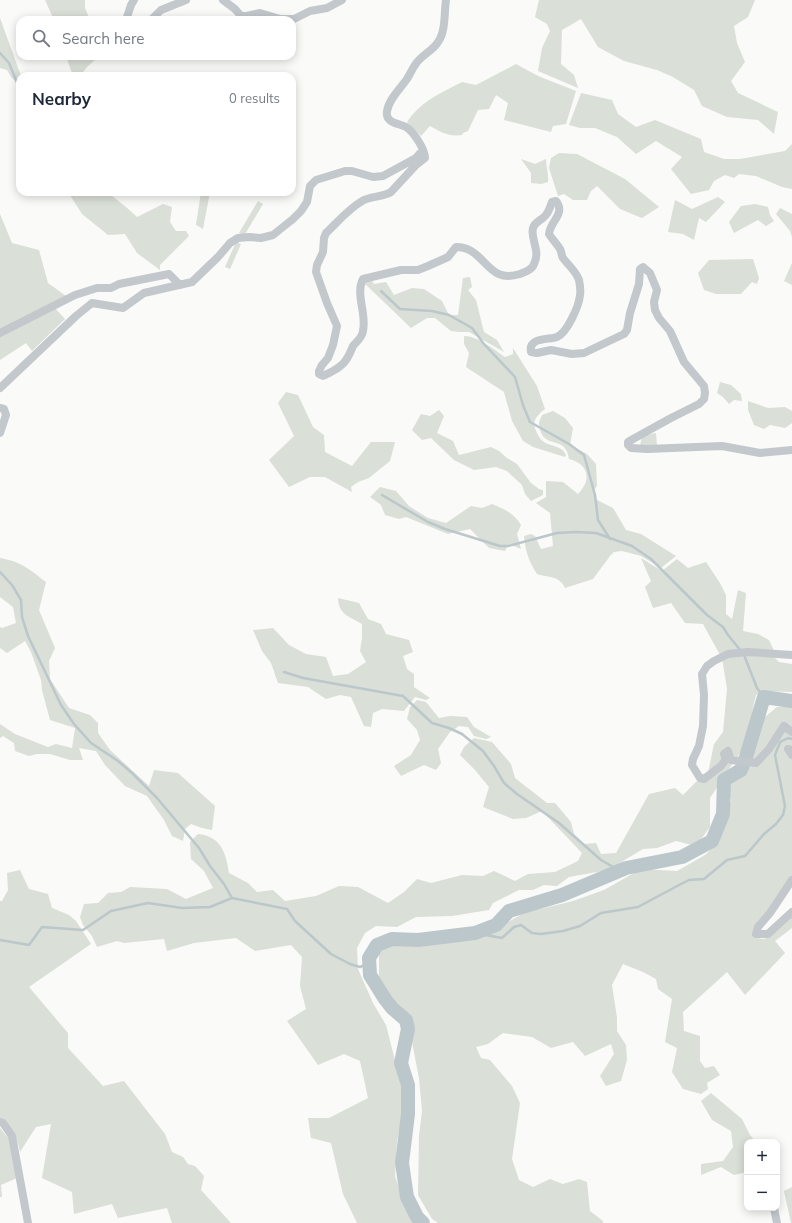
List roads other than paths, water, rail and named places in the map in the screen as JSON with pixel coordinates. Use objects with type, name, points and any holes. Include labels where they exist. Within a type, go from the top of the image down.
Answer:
[{"type":"street","points":[[127,16],[134,0]]},
{"type":"street","points":[[155,16],[161,10],[186,0]]},
{"type":"street","points":[[223,0],[235,9],[241,16],[265,14],[270,16]]},
{"type":"street","points":[[296,18],[310,11],[327,8],[342,0]]},
{"type":"street","points":[[446,0],[442,29],[438,42],[429,52],[419,59],[407,80],[393,97],[387,111],[388,117],[392,122],[410,130],[423,150],[425,158],[415,166],[387,195],[365,200],[354,206],[326,233],[324,238],[323,252],[317,265],[316,272],[337,326],[333,345],[328,358],[319,371],[319,374],[323,376],[339,368],[361,337],[364,330],[360,293],[363,279],[401,270],[418,270],[448,257],[456,247],[461,247],[472,252],[481,258],[490,269],[502,276],[510,277],[526,272],[533,268],[537,256],[532,232],[533,227],[536,221],[546,216],[552,202],[556,201],[559,205],[560,211],[549,234],[578,279],[580,295],[574,314],[562,334],[557,337],[538,340],[533,344],[531,348],[532,352],[537,353],[551,350],[572,354],[584,353],[624,334],[627,330],[630,313],[639,284],[640,269],[643,267],[650,273],[657,290],[654,302],[655,310],[670,331],[684,362],[704,386],[705,393],[704,399],[699,404],[633,439],[628,442],[628,445],[632,448],[647,449],[722,446],[760,453],[792,450]]},
{"type":"street","points":[[0,388],[76,316],[92,303],[123,308],[144,293],[192,282],[230,243],[238,238],[261,238],[273,235],[294,219],[307,202],[310,186],[316,180],[345,171],[352,171],[373,177],[383,176],[416,158],[423,150]]},
{"type":"street","points":[[0,333],[75,295],[97,288],[111,288],[119,284],[169,274],[180,285]]},
{"type":"street","points":[[0,408],[4,410],[6,415],[0,433]]},
{"type":"street","points":[[792,655],[748,652],[728,654],[707,666],[702,674],[704,695],[703,726],[699,746],[692,765],[700,778],[704,779],[721,766],[726,759],[724,754],[728,751],[731,760],[756,763],[769,749],[784,726],[792,732]]},
{"type":"street","points":[[792,750],[788,749],[792,755]]},
{"type":"street","points":[[792,880],[758,927],[756,934],[768,934],[792,912]]},
{"type":"street","points":[[0,1122],[3,1123],[12,1136],[28,1223]]},
{"type":"street","points":[[775,1211],[777,1223]]},
{"type":"waterway","points":[[0,53],[9,63],[16,80]]},
{"type":"waterway","points":[[381,291],[400,309],[432,311],[449,315],[472,328],[484,344],[515,377],[523,405],[530,422],[569,444],[584,455],[595,495],[598,520],[610,539]]},
{"type":"waterway","points":[[382,495],[428,522],[445,529],[500,546],[508,546],[557,533],[576,532],[596,533],[632,546],[651,559],[707,615],[723,627],[741,651]]},
{"type":"waterway","points":[[0,572],[12,585],[21,600],[22,617],[28,636],[61,705],[74,724],[91,743],[118,761],[157,798],[199,848],[232,898]]},
{"type":"waterway","points":[[744,655],[757,688],[764,697]]},
{"type":"waterway","points":[[284,672],[303,678],[403,696],[432,723],[462,734],[483,751],[504,783],[517,794],[559,823],[601,860],[620,871]]},
{"type":"waterway","points":[[423,1223],[417,1217],[407,1197],[402,1163],[408,1114],[408,1085],[401,1063],[408,1029],[406,1020],[392,1008],[370,975],[369,958],[377,945],[392,939],[418,940],[475,933],[496,925],[509,911],[562,895],[626,868],[682,857],[712,841],[723,814],[724,780],[741,770],[764,697],[792,701]]},
{"type":"waterway","points":[[475,933],[502,938],[514,927],[521,925],[532,933],[541,934],[563,931],[580,926],[601,913],[638,907],[689,880],[704,879],[727,860],[745,856],[783,815],[785,806],[775,755],[780,742],[788,738],[792,739]]},
{"type":"waterway","points":[[0,940],[29,945],[42,927],[83,930],[111,911],[148,903],[182,908],[210,907],[232,898],[287,909],[295,921],[331,954],[350,964],[360,967],[369,963]]}]
